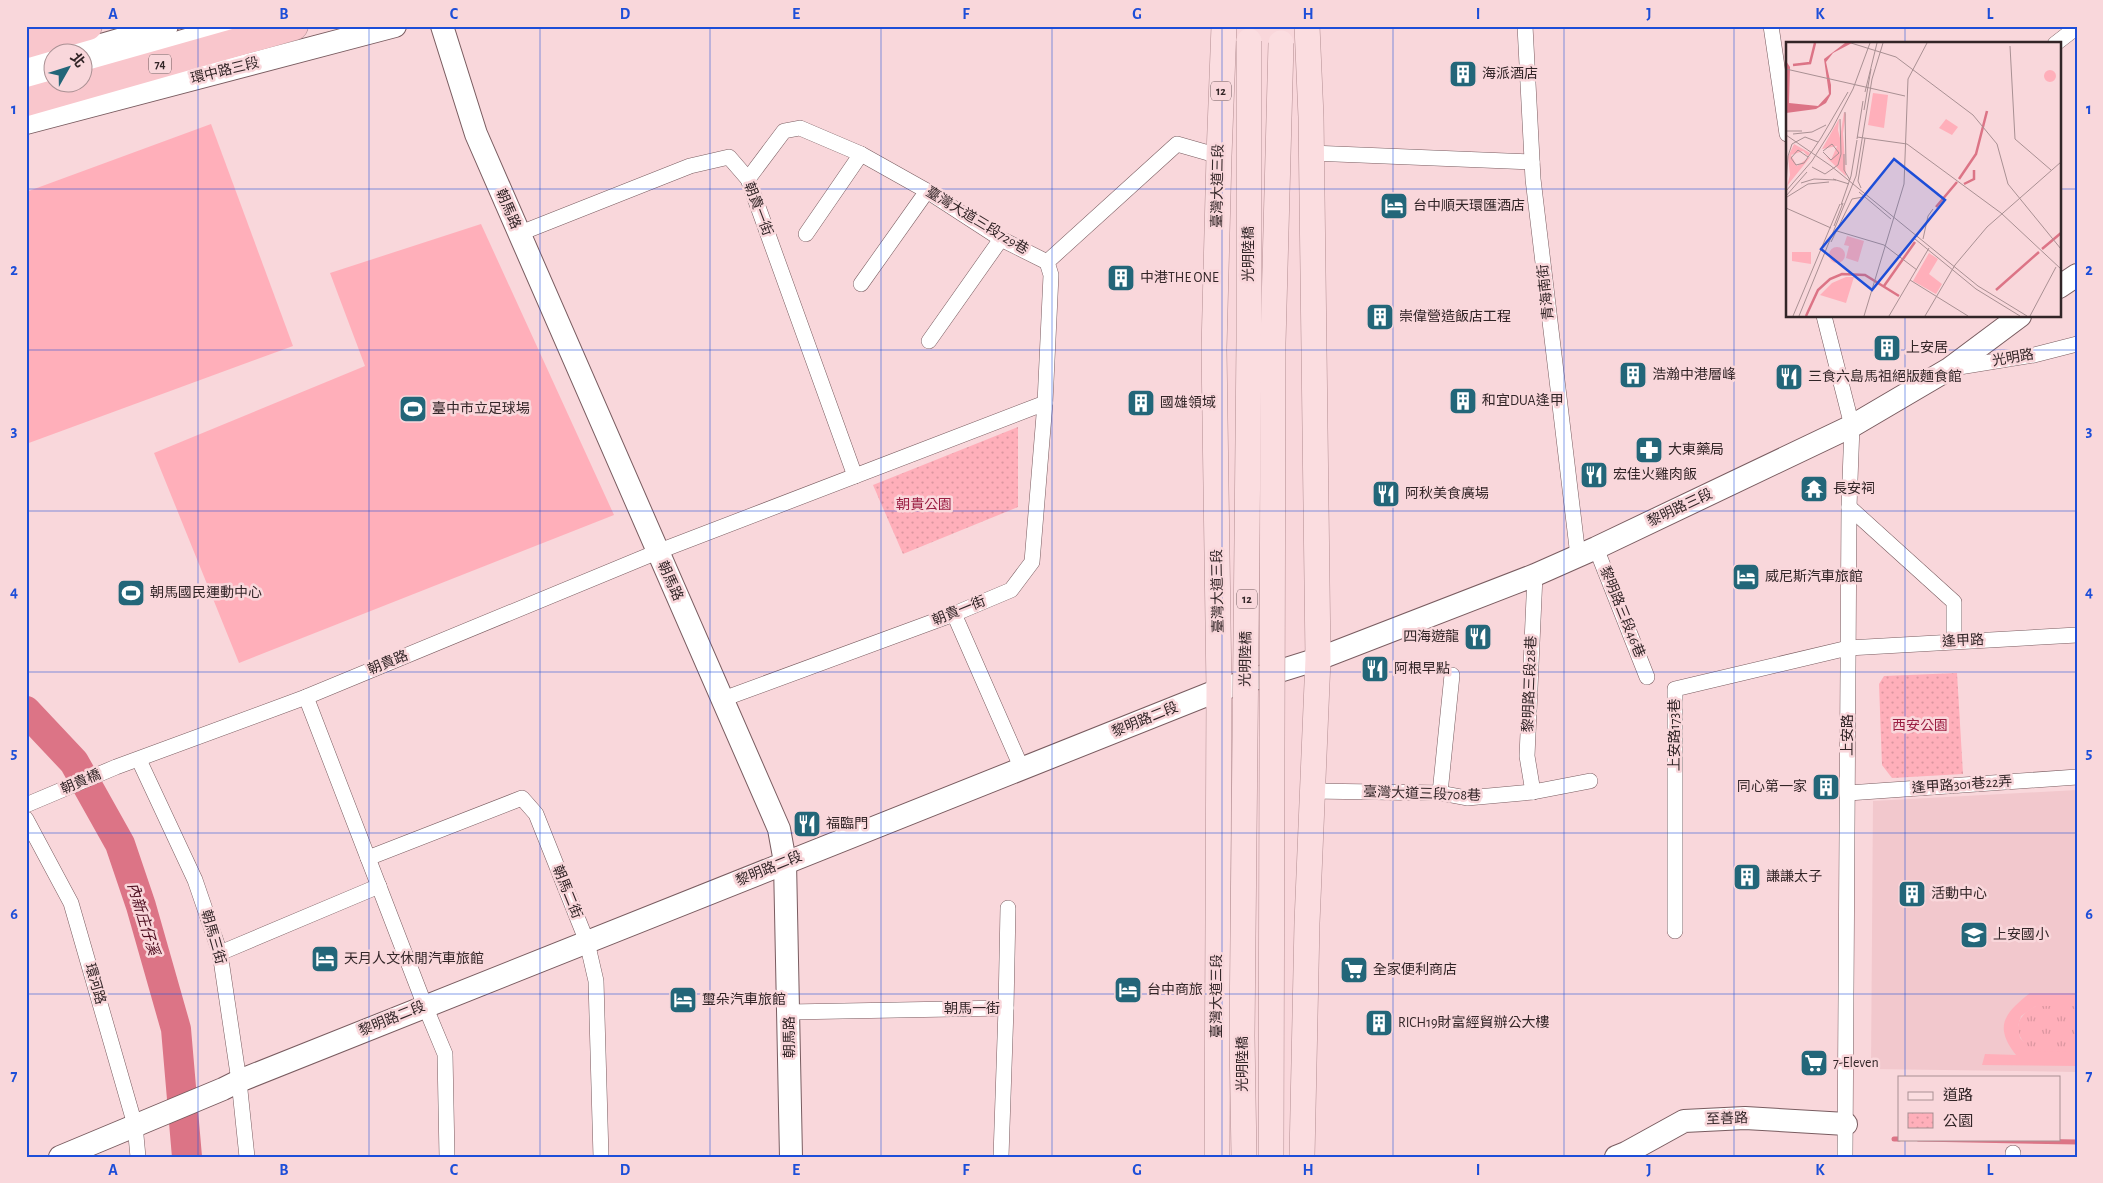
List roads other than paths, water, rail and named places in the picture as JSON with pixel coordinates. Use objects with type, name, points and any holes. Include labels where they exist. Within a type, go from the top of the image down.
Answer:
[{"type":"highway","points":[[26,44],[88,26]]},
{"type":"highway","name":"74","points":[[26,102],[294,26]]},
{"type":"main road","name":"臺灣大道三段","points":[[1216,1157],[1219,690],[1214,349],[1224,26]]},
{"type":"main road","points":[[1302,1157],[1312,791],[1318,659],[1311,117],[1307,26]]},
{"type":"main road","name":"光明陸橋","points":[[1244,1157],[1242,1036],[1249,341],[1249,34]]},
{"type":"main road","name":"光明陸橋","points":[[1271,1157],[1273,353],[1281,35]]},
{"type":"main road","points":[[1290,1157],[1302,1128]]},
{"type":"street","points":[[92,48],[167,26]]},
{"type":"street","points":[[92,67],[235,26]]},
{"type":"street","name":"環中路三段","points":[[26,124],[395,26]]},
{"type":"street","name":"朝馬路","points":[[442,26],[476,134],[657,552],[724,699],[779,829],[785,862],[791,1157]]},
{"type":"street","points":[[1047,262],[1177,144],[1219,156],[1217,26]]},
{"type":"street","points":[[1311,117],[1312,26]]},
{"type":"street","points":[[1311,117],[1317,62],[1318,26]]},
{"type":"street","name":"青海南街","points":[[1525,26],[1532,162],[1554,367],[1587,552]]},
{"type":"street","points":[[1771,26],[1786,127]]},
{"type":"street","points":[[2058,42],[2077,27]]},
{"type":"street","points":[[26,67],[42,63]]},
{"type":"street","points":[[26,86],[42,81]]},
{"type":"street","name":"臺灣大道三段729巷","points":[[748,179],[784,131],[800,128],[861,154],[926,191],[1001,239],[1047,262]]},
{"type":"street","points":[[1311,153],[1532,162]]},
{"type":"street","points":[[806,234],[861,154]]},
{"type":"street","name":"朝貴一街","points":[[518,234],[700,164],[729,157],[748,179],[855,476]]},
{"type":"street","points":[[861,284],[926,191]]},
{"type":"street","points":[[929,341],[1001,239]]},
{"type":"street","name":"朝貴一街","points":[[724,699],[954,614],[1011,590],[1032,562],[1045,403],[1051,274],[1047,262]]},
{"type":"street","points":[[2060,287],[2077,274]]},
{"type":"street","name":"上安路","points":[[1825,318],[1852,426],[1849,507],[1845,1157]]},
{"type":"street","name":"黎明路三段","points":[[1318,659],[1535,575],[1852,426],[1949,369],[2017,318]]},
{"type":"street","name":"光明路","points":[[1949,369],[2034,355],[2077,344]]},
{"type":"street","points":[[657,552],[1045,403]]},
{"type":"street","points":[[1849,507],[1954,602],[1954,642]]},
{"type":"street","name":"朝貴路","points":[[116,768],[306,697],[657,552]]},
{"type":"street","name":"黎明路三段46巷","points":[[1587,552],[1647,677]]},
{"type":"street","name":"黎明路三段28巷","points":[[1533,792],[1527,756],[1535,575]]},
{"type":"street","points":[[954,614],[1022,769]]},
{"type":"street","name":"逢甲路","points":[[1848,648],[2077,635]]},
{"type":"street","name":"上安路173巷","points":[[1675,931],[1675,689],[1848,648]]},
{"type":"street","name":"黎明路二段","points":[[141,1123],[425,1006],[1219,690],[1318,659]]},
{"type":"street","points":[[1440,793],[1452,674]]},
{"type":"street","points":[[306,697],[445,1054],[447,1157]]},
{"type":"street","name":"朝馬三街","points":[[139,760],[195,880],[220,953],[231,1085],[247,1157]]},
{"type":"street","name":"朝貴橋","points":[[26,805],[116,768]]},
{"type":"street","name":"逢甲路301巷22弄","points":[[1848,793],[2077,776]]},
{"type":"street","name":"臺灣大道三段708巷","points":[[1312,791],[1440,793],[1468,798],[1533,792],[1590,781]]},
{"type":"street","name":"朝馬二街","points":[[368,858],[522,798],[536,814],[587,942],[596,981],[601,1157]]},
{"type":"street","name":"環河路","points":[[26,819],[72,903],[141,1123],[138,1157]]},
{"type":"street","points":[[220,953],[379,886]]},
{"type":"street","points":[[1006,1008],[1008,908]]},
{"type":"street","name":"朝馬一街","points":[[789,1012],[1006,1008],[1001,1157]]},
{"type":"street","name":"至善路","points":[[1616,1157],[1684,1121],[1745,1118],[1846,1124]]},
{"type":"street","points":[[60,1157],[141,1123]]},
{"type":"waterway","name":"內新庄仔溪","points":[[26,711],[74,762],[120,844],[141,906],[176,1029],[187,1157]]},
{"type":"waterway","points":[[1971,1140],[2077,1142]]},
{"type":"place","name":"海派酒店","points":[[1463,74]]},
{"type":"place","name":"台中順天環匯酒店","points":[[1394,206]]},
{"type":"place","name":"中港THE ONE","points":[[1121,278]]},
{"type":"place","name":"崇偉營造飯店工程","points":[[1380,317]]},
{"type":"place","name":"上安居","points":[[1887,348]]},
{"type":"place","name":"浩瀚中港層峰","points":[[1633,375]]},
{"type":"place","name":"三食六島馬祖絕版麵食館","points":[[1789,377]]},
{"type":"place","name":"和宜DUA逢甲","points":[[1463,401]]},
{"type":"place","name":"國雄領域","points":[[1141,403]]},
{"type":"place","name":"臺中市立足球場","points":[[413,409]]},
{"type":"place","name":"大東藥局","points":[[1649,450]]},
{"type":"place","name":"宏佳火雞肉飯","points":[[1594,475]]},
{"type":"place","name":"長安祠","points":[[1814,489]]},
{"type":"place","name":"阿秋美食廣場","points":[[1386,494]]},
{"type":"place","name":"威尼斯汽車旅館","points":[[1746,577]]},
{"type":"place","name":"朝馬國民運動中心","points":[[131,593]]},
{"type":"place","name":"四海遊龍","points":[[1478,637]]},
{"type":"place","name":"阿根早點","points":[[1375,669]]},
{"type":"place","name":"同心第一家","points":[[1826,787]]},
{"type":"place","name":"福臨門","points":[[807,824]]},
{"type":"place","name":"謙謙太子","points":[[1747,877]]},
{"type":"place","name":"活動中心","points":[[1912,894]]},
{"type":"place","name":"上安國小","points":[[1974,935]]},
{"type":"place","name":"天月人文休閒汽車旅館","points":[[325,959]]},
{"type":"place","name":"全家便利商店","points":[[1354,970]]},
{"type":"place","name":"台中商旅","points":[[1128,990]]},
{"type":"place","name":"璽朵汽車旅館","points":[[683,1000]]},
{"type":"place","name":"RICH19財富經貿辦公大樓","points":[[1379,1023]]},
{"type":"place","name":"7-Eleven","points":[[1814,1063]]},
{"type":"park label","name":"朝貴公園","points":[[924,505]]},
{"type":"park label","name":"西安公園","points":[[1920,726]]}]
